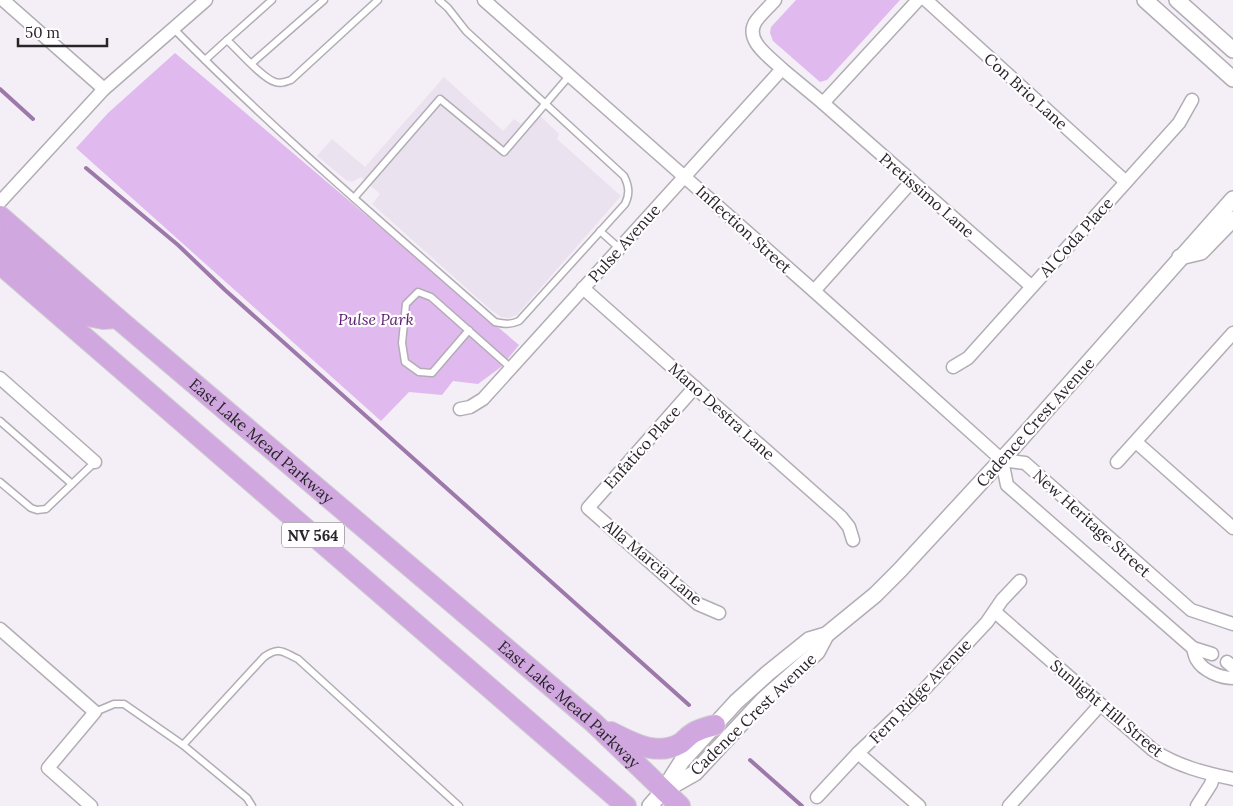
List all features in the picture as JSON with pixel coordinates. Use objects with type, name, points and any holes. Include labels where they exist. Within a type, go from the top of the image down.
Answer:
[{"type":"main road","name":"East Lake Mead Parkway","points":[[0,216],[117,318],[594,723],[680,806]]},
{"type":"main road","points":[[0,240],[74,306],[88,316],[102,320],[117,318]]},
{"type":"main road","name":"NV 564","points":[[0,264],[626,806]]},
{"type":"main road","points":[[594,723],[639,745],[657,749],[674,746],[694,733],[715,725]]},
{"type":"street","points":[[0,202],[104,89],[206,0]]},
{"type":"street","name":"Inflection Street","points":[[484,0],[814,291],[1002,460]]},
{"type":"street","points":[[775,0],[755,22],[754,42],[823,103],[918,0]]},
{"type":"street","name":"Con Brio Lane","points":[[926,0],[1126,182]]},
{"type":"street","points":[[1145,0],[1233,79]]},
{"type":"street","points":[[1177,0],[1233,50]]},
{"type":"street","points":[[6,1],[104,89]]},
{"type":"street","name":"Pulse Avenue","points":[[460,409],[470,407],[483,399],[782,68]]},
{"type":"street","name":"Al Coda Place","points":[[953,367],[968,358],[1179,123],[1192,100]]},
{"type":"street","name":"Pretissimo Lane","points":[[823,103],[1031,286]]},
{"type":"street","points":[[814,291],[912,181]]},
{"type":"street","name":"Cadence Crest Avenue","points":[[663,791],[682,761],[736,702],[809,640],[826,635],[874,596],[900,570],[1002,460],[1233,199]]},
{"type":"street","points":[[1180,257],[1201,252],[1233,219]]},
{"type":"street","name":"Mano Destra Lane","points":[[583,288],[841,517],[849,527],[853,540]]},
{"type":"street","points":[[1117,462],[1233,333]]},
{"type":"street","points":[[0,378],[95,462]]},
{"type":"street","name":"Enfatico Place","points":[[588,508],[695,387]]},
{"type":"street","points":[[1136,442],[1233,528]]},
{"type":"street","name":"New Heritage Street","points":[[1212,654],[1193,648],[1008,485],[1002,460],[1025,463],[1191,610],[1233,624]]},
{"type":"street","name":"Alla Marcia Lane","points":[[588,508],[698,604],[719,613]]},
{"type":"street","name":"Fern Ridge Avenue","points":[[817,797],[858,753],[920,694],[995,612],[1002,600],[1020,581]]},
{"type":"street","name":"Sunlight Hill Street","points":[[995,612],[1153,750],[1168,760],[1233,779]]},
{"type":"street","points":[[0,629],[95,712],[48,768],[91,806]]},
{"type":"street","name":"Cadence Crest Avenue","points":[[663,791],[695,774],[762,700],[817,652],[826,635]]},
{"type":"street","name":"New Heritage Street","points":[[1193,648],[1197,661],[1208,670],[1233,678]]},
{"type":"street","points":[[1009,806],[1100,705]]},
{"type":"street","points":[[858,753],[919,806]]},
{"type":"street","points":[[1196,806],[1212,784],[1214,775]]},
{"type":"street","points":[[650,806],[663,791]]},
{"type":"lane","points":[[205,60],[272,0]]},
{"type":"lane","points":[[252,63],[324,0]]},
{"type":"lane","points":[[227,40],[266,77],[274,82],[282,83],[290,80],[378,0]]},
{"type":"lane","points":[[174,28],[205,60],[306,155],[495,322],[512,324],[519,321],[625,204],[628,194],[627,182],[624,176],[466,31],[448,8],[439,0]]},
{"type":"lane","points":[[354,198],[440,99],[504,152],[570,75]]},
{"type":"lane","points":[[600,231],[619,248]]},
{"type":"lane","points":[[469,330],[432,373],[419,372],[405,362],[402,343],[406,304],[418,292],[431,297],[469,330],[511,368]]},
{"type":"lane","points":[[0,421],[72,484]]},
{"type":"lane","points":[[0,482],[31,508],[37,510],[46,509],[95,462]]},
{"type":"lane","points":[[183,745],[264,657],[273,650],[280,650],[298,659],[459,806]]},
{"type":"lane","points":[[95,712],[114,704],[124,704],[183,745],[246,798],[252,806]]},
{"type":"shaded area","points":[[444,77],[503,131],[514,119],[521,124],[534,110],[559,134],[557,139],[621,196],[517,315],[509,318],[501,317],[492,311],[372,204],[380,194],[361,177],[352,182],[346,180],[317,156],[332,139],[365,167]]},
{"type":"green space","points":[[796,0],[900,0],[827,80],[820,82],[773,41],[770,33],[771,27]]},
{"type":"green space","name":"Pulse Park","points":[[175,53],[519,345],[501,367],[478,384],[453,381],[442,395],[409,392],[381,421],[76,148],[108,113]]},
{"type":"waterway","points":[[0,89],[33,119]]},
{"type":"waterway","points":[[86,168],[178,245],[225,290],[689,705]]},
{"type":"waterway","points":[[750,760],[802,806]]}]
